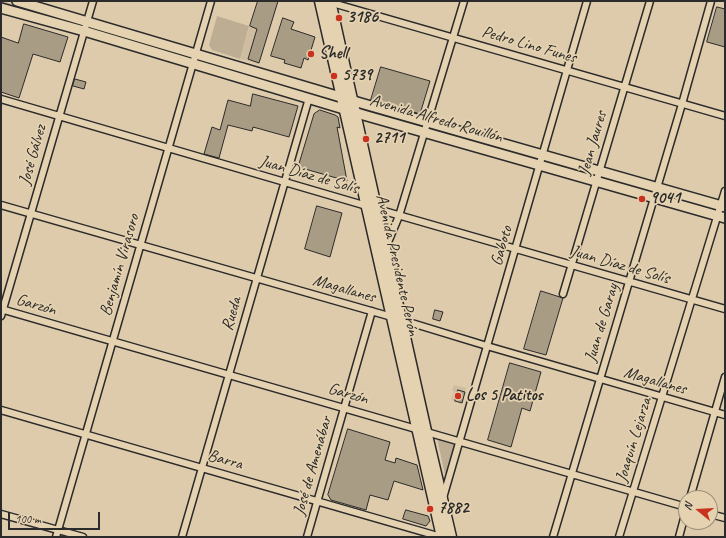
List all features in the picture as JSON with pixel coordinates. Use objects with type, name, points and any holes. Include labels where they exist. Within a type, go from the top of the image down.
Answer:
[{"type":"main road","name":"Avenida Presidente Perón","points":[[326,1],[422,430],[438,519],[437,536]]},
{"type":"main road","name":"Avenida Presidente Perón","points":[[372,208],[386,248],[397,319]]},
{"type":"main road","name":"Avenida Presidente Perón","points":[[422,430],[442,499],[451,537]]},
{"type":"street","name":"Avenida Alfredo Rouillón","points":[[17,1],[428,122],[723,206]]},
{"type":"street","name":"José Gálvez","points":[[2,312],[93,1]]},
{"type":"street","name":"Benjamín Virasoro","points":[[56,537],[211,1]]},
{"type":"street","name":"Pedro Lino Funes","points":[[326,1],[725,116]]},
{"type":"street","points":[[386,248],[400,216],[464,1]]},
{"type":"street","name":"Gaboto","points":[[442,499],[587,1]]},
{"type":"street","name":"Jean Jaures","points":[[564,294],[650,1]]},
{"type":"street","name":"Juan de Garay","points":[[552,537],[682,104],[711,1]]},
{"type":"street","name":"Avenida Alfredo Rouillón","points":[[1,8],[84,31],[350,111],[721,217]]},
{"type":"street","name":"Rueda","points":[[182,537],[309,98]]},
{"type":"street","name":"Juan Díaz de Solís","points":[[1,99],[372,208],[725,309]]},
{"type":"street","name":"Joaquín Lejarza","points":[[619,537],[692,300],[721,217],[725,191]]},
{"type":"street","name":"Magallanes","points":[[1,205],[372,311],[725,416]]},
{"type":"street","name":"José de Amenábar","points":[[307,537],[372,311]]},
{"type":"street","name":"Garzón","points":[[2,312],[113,341],[678,505]]},
{"type":"street","points":[[692,490],[725,377]]},
{"type":"street","name":"Barra","points":[[1,410],[437,536]]},
{"type":"street","points":[[1,514],[83,537]]},
{"type":"shaded area","points":[[1,1],[71,21],[70,24],[1,4]]},
{"type":"shaded area","points":[[257,1],[279,1],[259,64],[240,59]]},
{"type":"shaded area","points":[[217,16],[249,26],[240,59],[212,50],[209,45]]},
{"type":"shaded area","points":[[92,27],[185,54],[184,58],[91,31]]},
{"type":"shaded area","points":[[208,60],[330,96],[329,100],[206,64]]},
{"type":"shaded area","name":"Los 5 Patitos","points":[[454,385],[466,388],[462,403],[451,399],[454,391],[452,390]]},
{"type":"shaded area","points":[[437,438],[456,443],[446,476],[445,475]]},
{"type":"building","points":[[258,1],[278,1],[259,63],[248,59],[257,29],[250,26]]},
{"type":"building","points":[[717,7],[725,9],[725,47],[707,42]]},
{"type":"building","points":[[283,18],[294,22],[291,29],[315,37],[308,60],[304,58],[301,68],[284,63],[285,60],[271,56]]},
{"type":"building","points":[[24,24],[68,37],[60,62],[33,54],[19,98],[1,92],[1,37],[18,43]]},
{"type":"building","points":[[381,67],[430,81],[420,114],[371,100]]},
{"type":"building","points":[[75,79],[86,82],[84,89],[73,86]]},
{"type":"building","points":[[253,94],[298,106],[289,137],[253,127],[252,131],[228,125],[219,158],[204,154],[212,127],[220,130],[228,100],[250,106]]},
{"type":"building","points":[[320,110],[338,117],[340,128],[337,127],[347,181],[298,167],[314,114]]},
{"type":"building","points":[[317,206],[342,213],[330,257],[305,249]]},
{"type":"building","points":[[541,291],[563,298],[546,355],[524,349]]},
{"type":"building","points":[[435,310],[443,312],[440,321],[433,319]]},
{"type":"building","points":[[510,363],[541,372],[530,411],[522,408],[511,447],[488,440]]},
{"type":"building","points":[[458,390],[465,392],[462,403],[455,401]]},
{"type":"building","points":[[348,429],[390,442],[385,460],[395,463],[396,458],[417,465],[423,490],[394,481],[388,500],[370,495],[366,510],[331,500],[328,495]]},
{"type":"building","points":[[406,510],[428,516],[430,521],[426,526],[403,519]]},
{"type":"place","name":"3186","points":[[339,18]]},
{"type":"place","name":"Shell","points":[[311,54]]},
{"type":"place","name":"5739","points":[[334,76]]},
{"type":"place","name":"2711","points":[[366,139]]},
{"type":"place","name":"9041","points":[[642,199]]},
{"type":"place","name":"Los 5 Patitos","points":[[458,396]]},
{"type":"place","name":"7882","points":[[430,509]]}]
